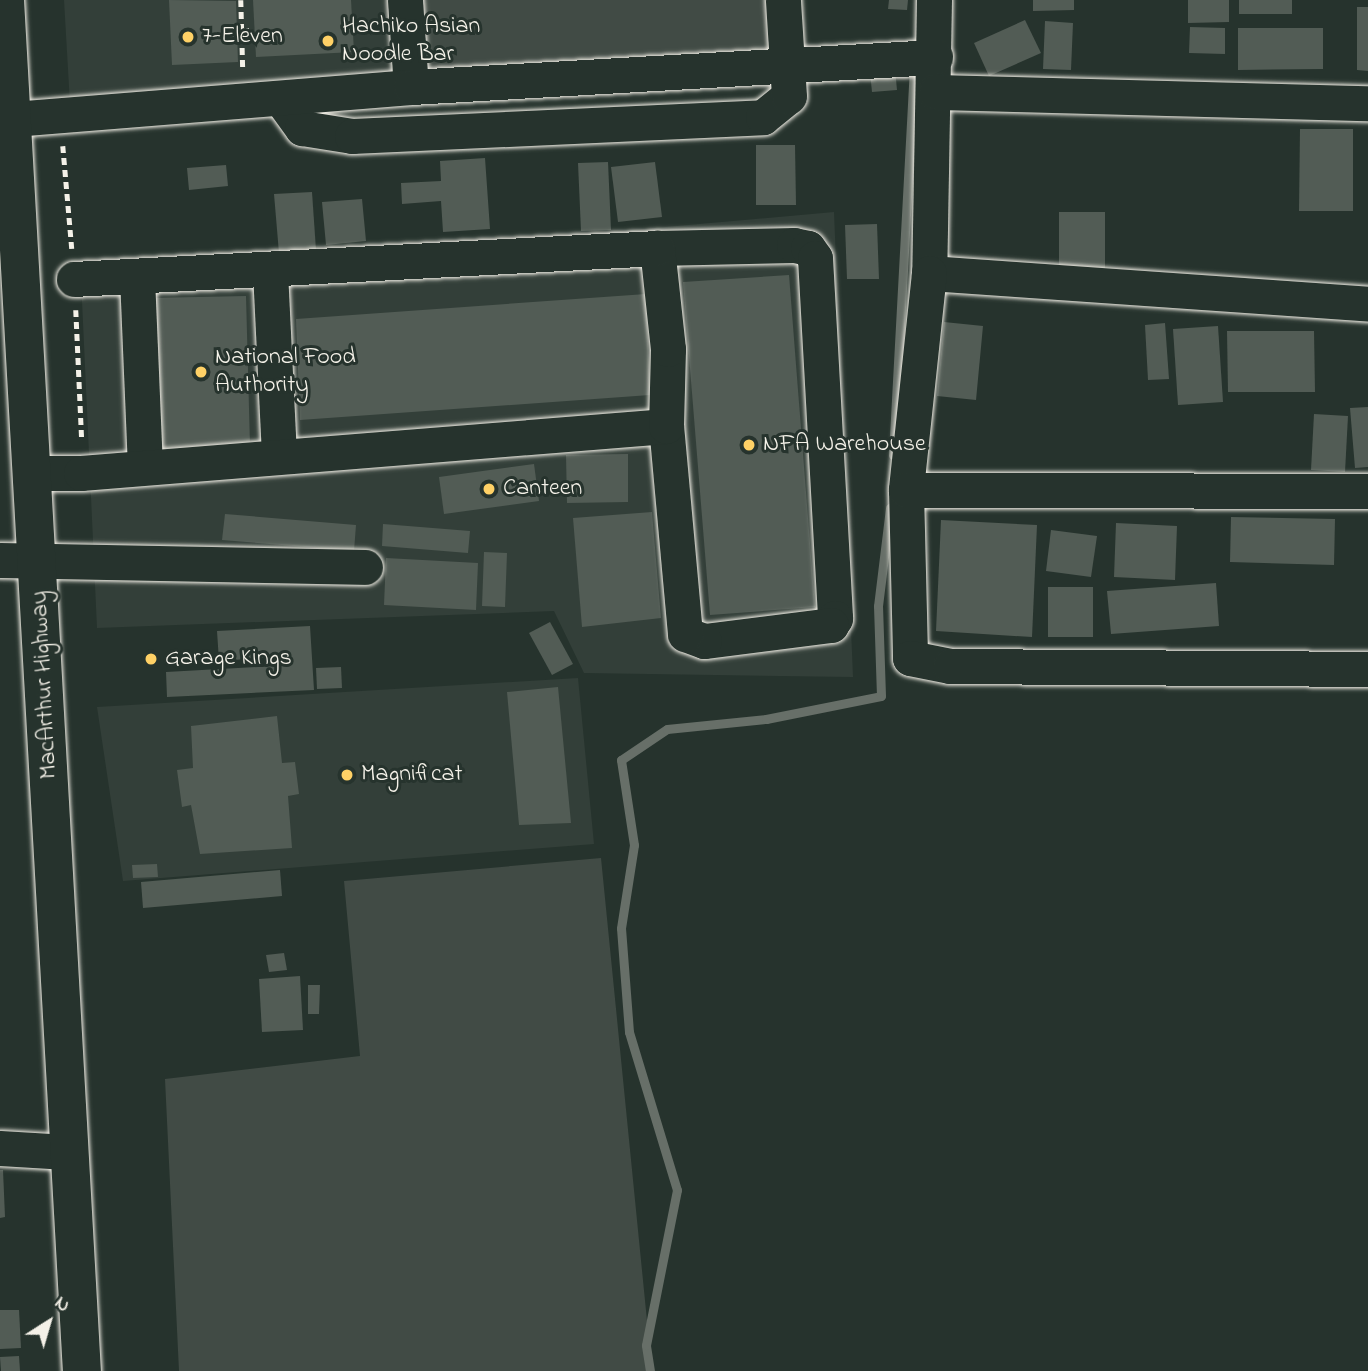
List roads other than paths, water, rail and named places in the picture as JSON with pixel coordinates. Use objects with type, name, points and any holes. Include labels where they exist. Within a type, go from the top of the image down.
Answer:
[{"type":"highway","name":"MacArthur Highway","points":[[5,0],[39,562],[66,1152],[82,1371]]},
{"type":"street","points":[[405,0],[411,87]]},
{"type":"street","points":[[281,99],[302,128],[352,136],[763,117],[789,96],[790,64],[783,0]]},
{"type":"street","points":[[934,0],[921,55],[936,92],[929,273],[906,490],[907,635],[910,658],[922,663],[1368,669]]},
{"type":"street","points":[[13,119],[411,87],[921,55]]},
{"type":"street","points":[[936,92],[1368,103]]},
{"type":"street","points":[[74,279],[270,271],[657,248],[794,245],[808,248],[815,258],[835,618],[831,625],[704,640],[685,634],[666,426],[668,349],[657,248]]},
{"type":"street","points":[[270,271],[279,456]]},
{"type":"street","points":[[929,273],[1368,304]]},
{"type":"street","points":[[137,277],[145,467]]},
{"type":"street","points":[[32,473],[145,467],[666,426]]},
{"type":"street","points":[[906,490],[1368,491]]},
{"type":"street","points":[[0,560],[365,568]]},
{"type":"street","points":[[0,1148],[66,1152]]},
{"type":"waterway","points":[[893,455],[914,64]]},
{"type":"waterway","points":[[650,1371],[646,1345],[677,1190],[629,1032],[621,928],[634,845],[621,760],[667,729],[766,719],[881,696],[878,606],[890,508]]},
{"type":"place","name":"7-Eleven","points":[[188,37]]},
{"type":"place","name":"Hachiko Asian Noodle Bar","points":[[328,41]]},
{"type":"place","name":"National Food Authority","points":[[201,372]]},
{"type":"place","name":"NFA Warehouse","points":[[749,445]]},
{"type":"place","name":"Canteen","points":[[489,489]]},
{"type":"place","name":"Garage Kings","points":[[151,659]]},
{"type":"place","name":"Magnificat","points":[[347,775]]}]
